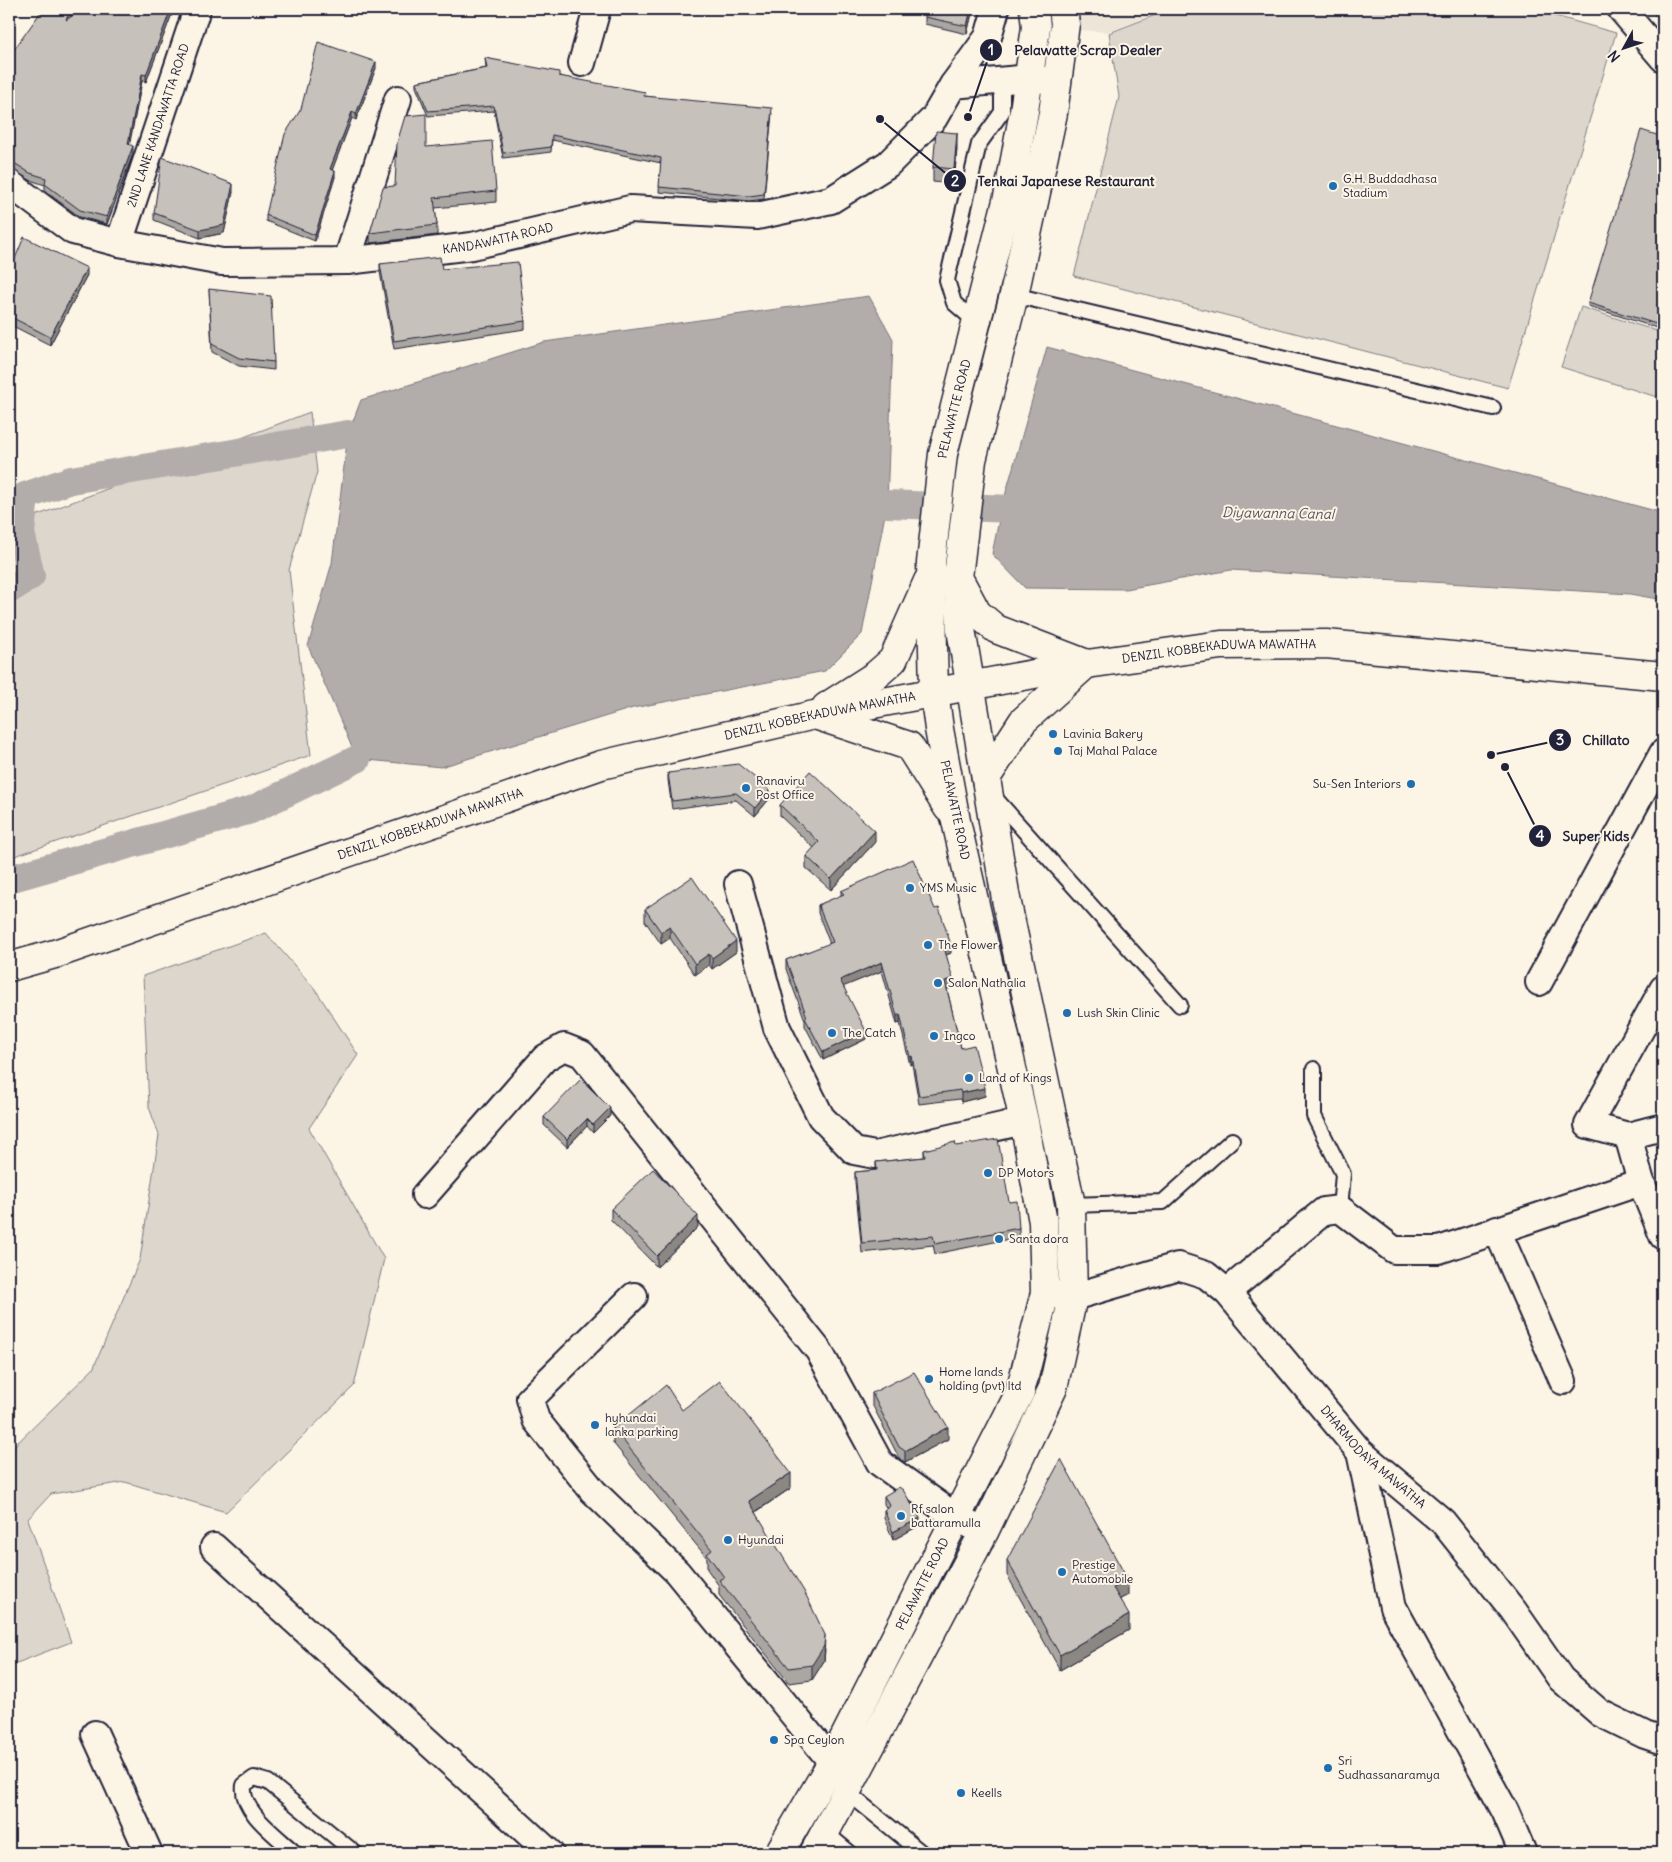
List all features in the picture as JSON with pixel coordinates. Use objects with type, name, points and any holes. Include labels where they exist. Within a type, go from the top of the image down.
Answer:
[{"type":"main road","name":"PELAWATTE ROAD","points":[[820,1843],[984,1532],[1053,1388],[1073,1297],[1071,1205],[1006,900],[961,629],[959,572],[972,460],[1014,295],[1031,112],[1030,78],[1036,27],[1034,9]]},
{"type":"main road","name":"PELAWATTE ROAD","points":[[779,1853],[832,1762],[1020,1392],[1044,1293],[1043,1222],[1024,1121],[956,821],[934,692],[931,569],[943,454],[1031,112],[1057,82],[1065,24],[1063,9]]},
{"type":"main road","points":[[814,715],[876,675],[893,660],[931,569]]},
{"type":"main road","points":[[959,572],[977,613],[996,629],[1087,664],[1023,721],[986,784]]},
{"type":"main road","name":"DENZIL KOBBEKADUWA MAWATHA","points":[[9,967],[58,953],[601,765],[814,715],[1087,664],[1221,645],[1326,644],[1663,676]]},
{"type":"main road","points":[[814,715],[910,746],[956,821]]},
{"type":"street","name":"2ND LANE KANDAWATTA ROAD","points":[[119,243],[197,9]]},
{"type":"street","points":[[582,63],[597,9]]},
{"type":"street","name":"KANDAWATTA ROAD","points":[[9,183],[73,231],[119,243],[222,262],[347,261],[472,246],[630,210],[757,216],[831,200],[888,164],[934,118],[954,84],[988,37],[996,9]]},
{"type":"street","points":[[1621,9],[1663,58]]},
{"type":"street","points":[[954,84],[1030,78],[1057,82]]},
{"type":"street","points":[[347,261],[398,99]]},
{"type":"street","points":[[1539,982],[1663,753]]},
{"type":"street","points":[[738,884],[777,1028],[821,1117],[854,1151],[875,1155],[1024,1121]]},
{"type":"street","points":[[1663,989],[1588,1125],[1628,1136],[1663,1127]]},
{"type":"street","points":[[425,1194],[546,1058],[564,1047],[582,1054],[819,1351],[880,1463],[957,1518],[984,1532]]},
{"type":"street","points":[[1628,1136],[1641,1182],[1663,1236]]},
{"type":"street","points":[[1226,1292],[1324,1212],[1340,1209],[1394,1250],[1439,1250],[1641,1182]]},
{"type":"street","points":[[1497,1230],[1563,1381]]},
{"type":"street","name":"DHARMODAYA MAWATHA","points":[[1044,1293],[1073,1297],[1178,1266],[1206,1275],[1226,1292],[1360,1452],[1443,1522],[1513,1610],[1561,1679],[1600,1713],[1645,1735],[1663,1741]]},
{"type":"street","points":[[634,1296],[530,1399],[536,1420],[593,1491],[677,1572],[832,1762]]},
{"type":"street","points":[[1360,1452],[1393,1607],[1505,1811],[1523,1853]]},
{"type":"street","points":[[214,1547],[550,1853]]},
{"type":"street","points":[[95,1734],[149,1853]]},
{"type":"lane","points":[[976,322],[954,304],[947,280],[979,144],[1031,112],[1002,80]]},
{"type":"lane","points":[[1014,295],[1493,408]]},
{"type":"lane","points":[[986,784],[1180,1005]]},
{"type":"lane","points":[[1314,1069],[1314,1116],[1343,1174],[1340,1209]]},
{"type":"lane","points":[[1071,1205],[1163,1202],[1232,1140]]},
{"type":"lane","points":[[295,1853],[248,1808],[242,1794],[244,1785],[254,1778],[268,1782],[356,1853]]},
{"type":"lane","points":[[847,1792],[922,1853]]},
{"type":"lane","points":[[820,1843],[850,1853]]},
{"type":"shaded area","points":[[1077,9],[1166,9],[1108,32],[1080,30]]},
{"type":"shaded area","name":"G.H. Buddadhasa Stadium","points":[[1171,9],[1530,9],[1616,33],[1508,388],[1074,276],[1119,97],[1109,33]]},
{"type":"shaded area","points":[[1581,307],[1663,333],[1663,375],[1657,397],[1561,367]]},
{"type":"shaded area","points":[[310,412],[317,472],[289,570],[311,755],[9,858],[9,526]]},
{"type":"shaded area","points":[[266,933],[315,989],[358,1055],[309,1128],[384,1259],[354,1386],[226,1512],[125,1482],[51,1494],[28,1519],[71,1642],[9,1666],[9,1451],[93,1369],[140,1259],[159,1135],[149,1107],[143,976]]},
{"type":"water","points":[[869,296],[893,339],[887,504],[862,634],[825,671],[633,708],[441,767],[357,759],[308,646],[332,563],[348,434],[361,400],[544,342]]},
{"type":"water","points":[[1047,347],[1663,513],[1663,600],[1630,594],[1231,570],[1126,589],[1025,588],[992,554],[1001,510]]},
{"type":"building","points":[[43,9],[71,9],[66,20],[83,9],[171,9],[146,75],[142,74],[128,144],[133,146],[107,217],[80,210],[45,184],[46,178],[30,173],[9,161],[9,60],[13,51]]},
{"type":"building","points":[[927,9],[971,9],[967,26],[925,17]]},
{"type":"building","points":[[1656,9],[1663,9],[1663,18]]},
{"type":"building","points":[[318,42],[376,62],[356,114],[352,112],[330,169],[335,171],[315,235],[266,215],[285,134],[301,109]]},
{"type":"building","points":[[485,58],[559,72],[559,76],[645,92],[644,96],[772,108],[764,194],[749,196],[659,187],[661,158],[552,135],[551,147],[503,153],[494,106],[428,111],[416,82],[487,68]]},
{"type":"building","points":[[426,114],[426,147],[492,141],[496,191],[434,198],[437,225],[370,233],[383,187],[395,186],[397,143],[405,116]]},
{"type":"building","points":[[1641,130],[1663,137],[1663,326],[1588,303]]},
{"type":"building","points":[[936,131],[957,133],[954,169],[933,167]]},
{"type":"building","points":[[162,157],[233,184],[224,225],[200,230],[154,213]]},
{"type":"building","points":[[24,237],[87,268],[50,337],[9,316],[9,273]]},
{"type":"building","points":[[440,257],[442,269],[518,262],[525,321],[394,341],[380,264]]},
{"type":"building","points":[[209,289],[271,296],[274,362],[239,358],[212,344]]},
{"type":"building","points":[[738,764],[770,790],[755,808],[736,793],[672,801],[668,773]]},
{"type":"building","points":[[810,771],[875,831],[831,879],[806,856],[819,842],[780,805]]},
{"type":"building","points":[[913,859],[935,909],[939,908],[951,945],[944,947],[953,979],[945,981],[961,1048],[974,1045],[985,1088],[961,1093],[960,1090],[919,1096],[912,1056],[910,1057],[900,1014],[897,1016],[882,962],[840,980],[866,1031],[823,1052],[805,1018],[807,1017],[786,960],[833,942],[818,905],[844,894],[841,891]]},
{"type":"building","points":[[692,877],[736,941],[712,958],[709,954],[695,964],[670,927],[661,932],[645,909]]},
{"type":"building","points":[[581,1079],[610,1108],[593,1125],[587,1119],[567,1139],[544,1117]]},
{"type":"building","points":[[998,1139],[1009,1202],[1017,1201],[1019,1228],[935,1244],[933,1236],[862,1243],[855,1172],[877,1170],[876,1162],[925,1157],[924,1150],[955,1142],[956,1146]]},
{"type":"building","points":[[653,1169],[698,1216],[657,1256],[611,1209]]},
{"type":"building","points":[[914,1372],[948,1427],[905,1451],[899,1447],[872,1393]]},
{"type":"building","name":"Hyundai","points":[[720,1381],[791,1473],[749,1501],[805,1593],[825,1635],[824,1646],[812,1665],[789,1668],[719,1580],[724,1577],[707,1554],[712,1550],[613,1428],[666,1385],[682,1410]]},
{"type":"building","name":"Prestige Automobile","points":[[1061,1459],[1128,1580],[1113,1588],[1129,1615],[1060,1655],[1007,1560]]},
{"type":"building","name":"Rf salon battaramulla","points":[[899,1487],[903,1490],[920,1518],[893,1532],[884,1510],[890,1506],[884,1496]]},
{"type":"waterway","points":[[9,590],[31,576],[21,533],[25,496],[71,480],[348,434]]},
{"type":"waterway","name":"Diyawanna Canal","points":[[887,504],[1038,510]]},
{"type":"waterway","points":[[9,879],[251,810],[357,759]]},
{"type":"place","name":"Pelawatte Scrap Dealer","points":[[968,117]]},
{"type":"place","name":"Tenkai Japanese Restaurant","points":[[880,119]]},
{"type":"place","name":"G.H. Buddadhasa Stadium","points":[[1333,186]]},
{"type":"place","name":"Lavinia Bakery","points":[[1053,734]]},
{"type":"place","name":"Taj Mahal Palace","points":[[1058,751]]},
{"type":"place","name":"Chillato","points":[[1491,755]]},
{"type":"place","name":"Super Kids","points":[[1505,767]]},
{"type":"place","name":"Su-Sen Interiors","points":[[1411,784]]},
{"type":"place","name":"Ranaviru Post Office","points":[[746,788]]},
{"type":"place","name":"YMS Music","points":[[910,888]]},
{"type":"place","name":"The Flower","points":[[928,945]]},
{"type":"place","name":"Salon Nathalia","points":[[938,983]]},
{"type":"place","name":"Lush Skin Clinic","points":[[1067,1013]]},
{"type":"place","name":"The Catch","points":[[832,1033]]},
{"type":"place","name":"Ingco","points":[[934,1036]]},
{"type":"place","name":"Land of Kings","points":[[969,1078]]},
{"type":"place","name":"DP Motors","points":[[988,1173]]},
{"type":"place","name":"Santa dora","points":[[999,1239]]},
{"type":"place","name":"Home lands holding (pvt) ltd","points":[[929,1379]]},
{"type":"place","name":"hyhundai lanka parking","points":[[595,1425]]},
{"type":"place","name":"Rf salon battaramulla","points":[[901,1516]]},
{"type":"place","name":"Hyundai","points":[[728,1540]]},
{"type":"place","name":"Prestige Automobile","points":[[1062,1572]]},
{"type":"place","name":"Spa Ceylon","points":[[774,1740]]},
{"type":"place","name":"Sri Sudhassanaramya","points":[[1328,1768]]},
{"type":"place","name":"Keells","points":[[961,1793]]}]
